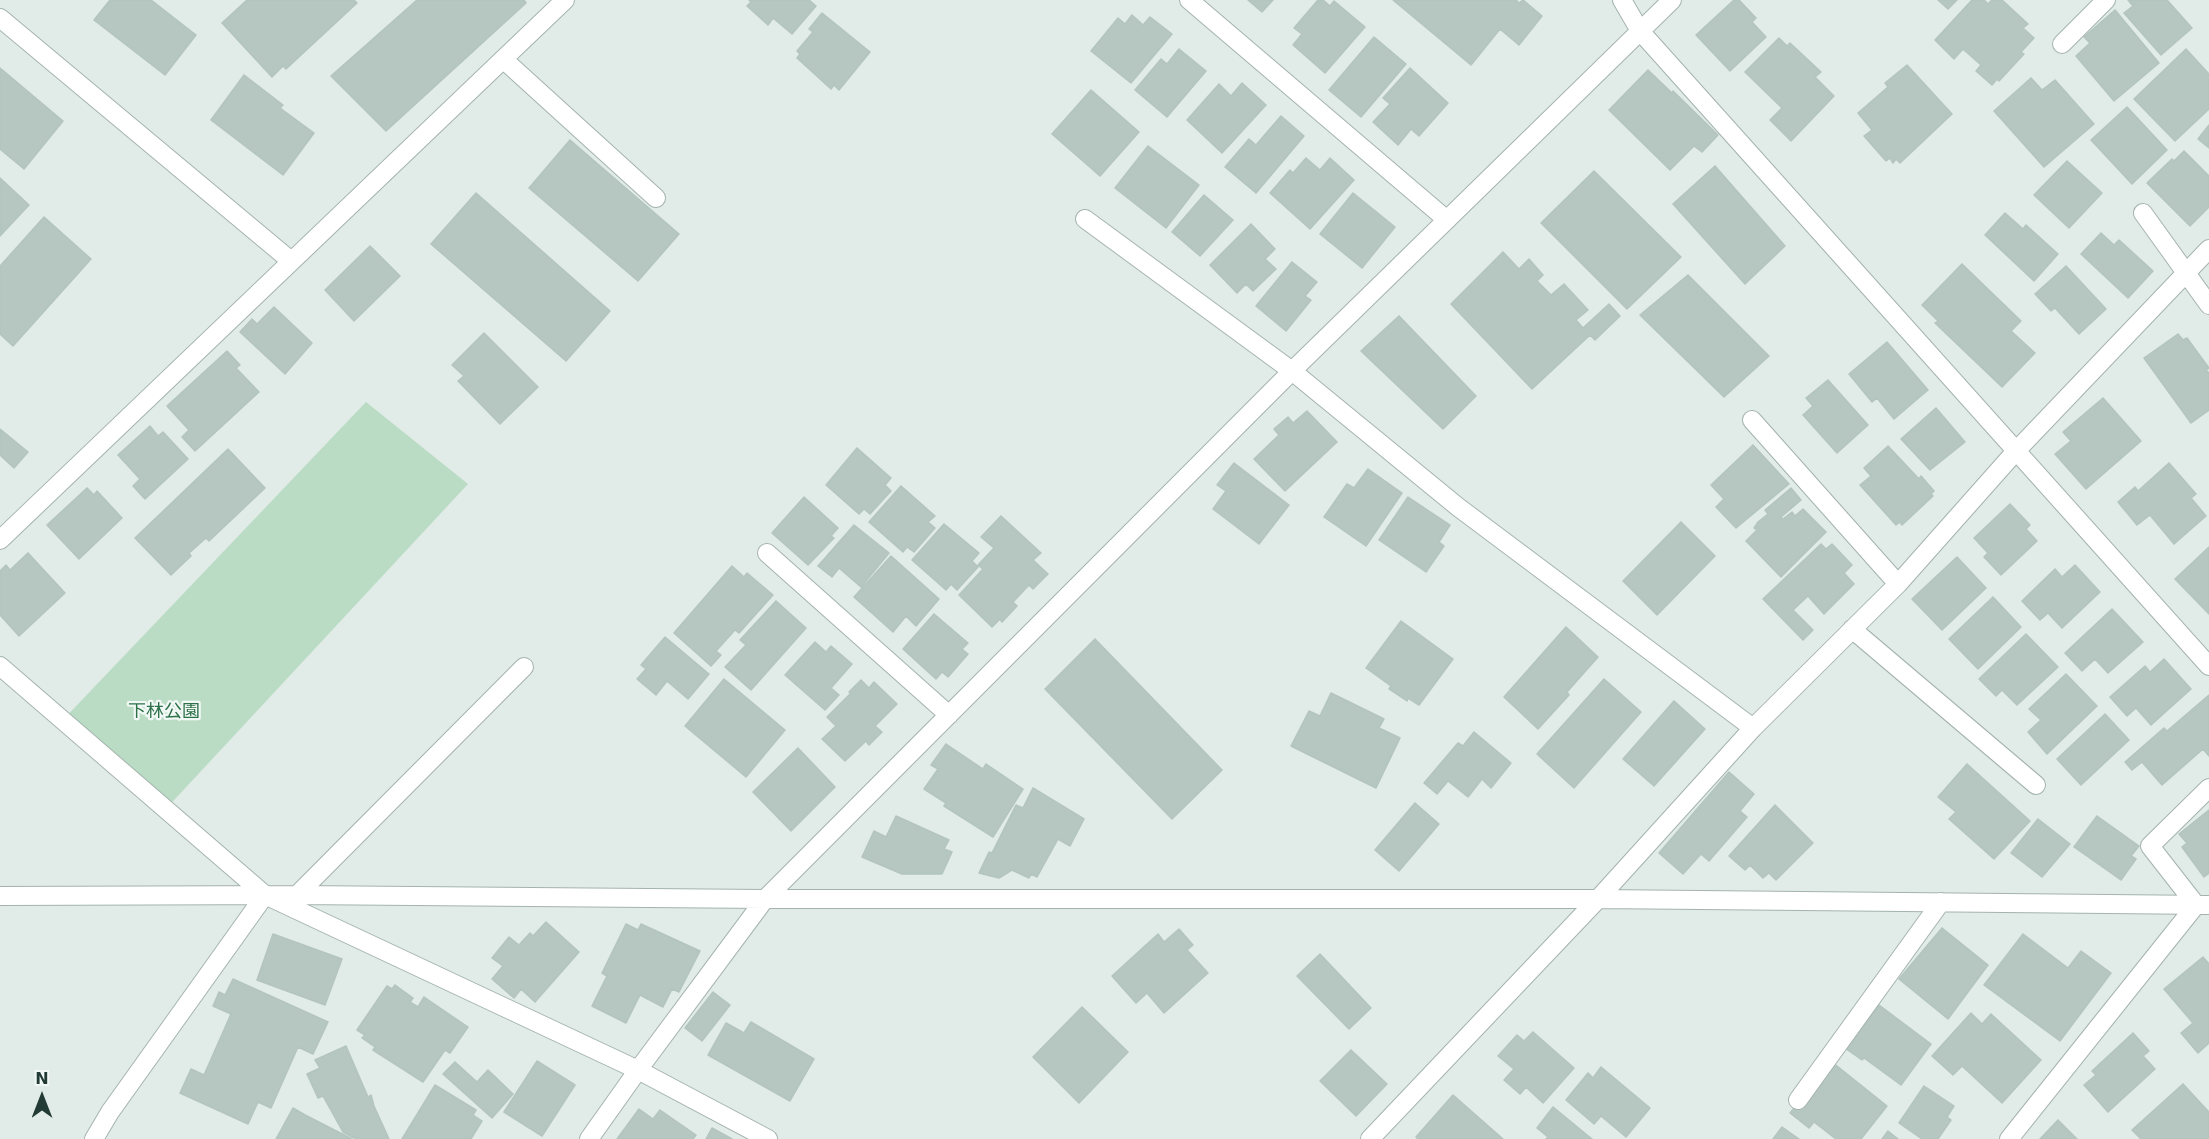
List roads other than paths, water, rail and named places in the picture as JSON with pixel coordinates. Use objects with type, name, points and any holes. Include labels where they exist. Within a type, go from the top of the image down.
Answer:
[{"type":"street","points":[[0,540],[565,0]]},
{"type":"street","points":[[1189,0],[1447,220]]},
{"type":"street","points":[[1622,0],[1640,31],[2209,666]]},
{"type":"street","points":[[589,1139],[765,899],[1292,371],[1672,0]]},
{"type":"street","points":[[2062,44],[2106,0]]},
{"type":"street","points":[[0,18],[291,261]]},
{"type":"street","points":[[503,59],[656,198]]},
{"type":"street","points":[[2143,213],[2209,305]]},
{"type":"street","points":[[1085,219],[1292,371],[1458,507],[1754,728]]},
{"type":"street","points":[[1370,1139],[1598,899],[1754,728],[1898,584],[2016,451],[2209,249]]},
{"type":"street","points":[[1752,420],[1898,584]]},
{"type":"street","points":[[767,553],[949,715]]},
{"type":"street","points":[[1852,629],[2036,785]]},
{"type":"street","points":[[0,666],[266,895],[638,1070],[768,1139]]},
{"type":"street","points":[[297,895],[524,667]]},
{"type":"street","points":[[2203,905],[2150,846],[2209,788]]},
{"type":"street","points":[[94,1139],[110,1112],[266,895]]},
{"type":"street","points":[[0,896],[1598,899],[2203,905]]},
{"type":"street","points":[[1798,1100],[1941,902]]},
{"type":"street","points":[[2009,1139],[2203,905]]},
{"type":"park label","name":"下林公園","points":[[164,712]]}]
